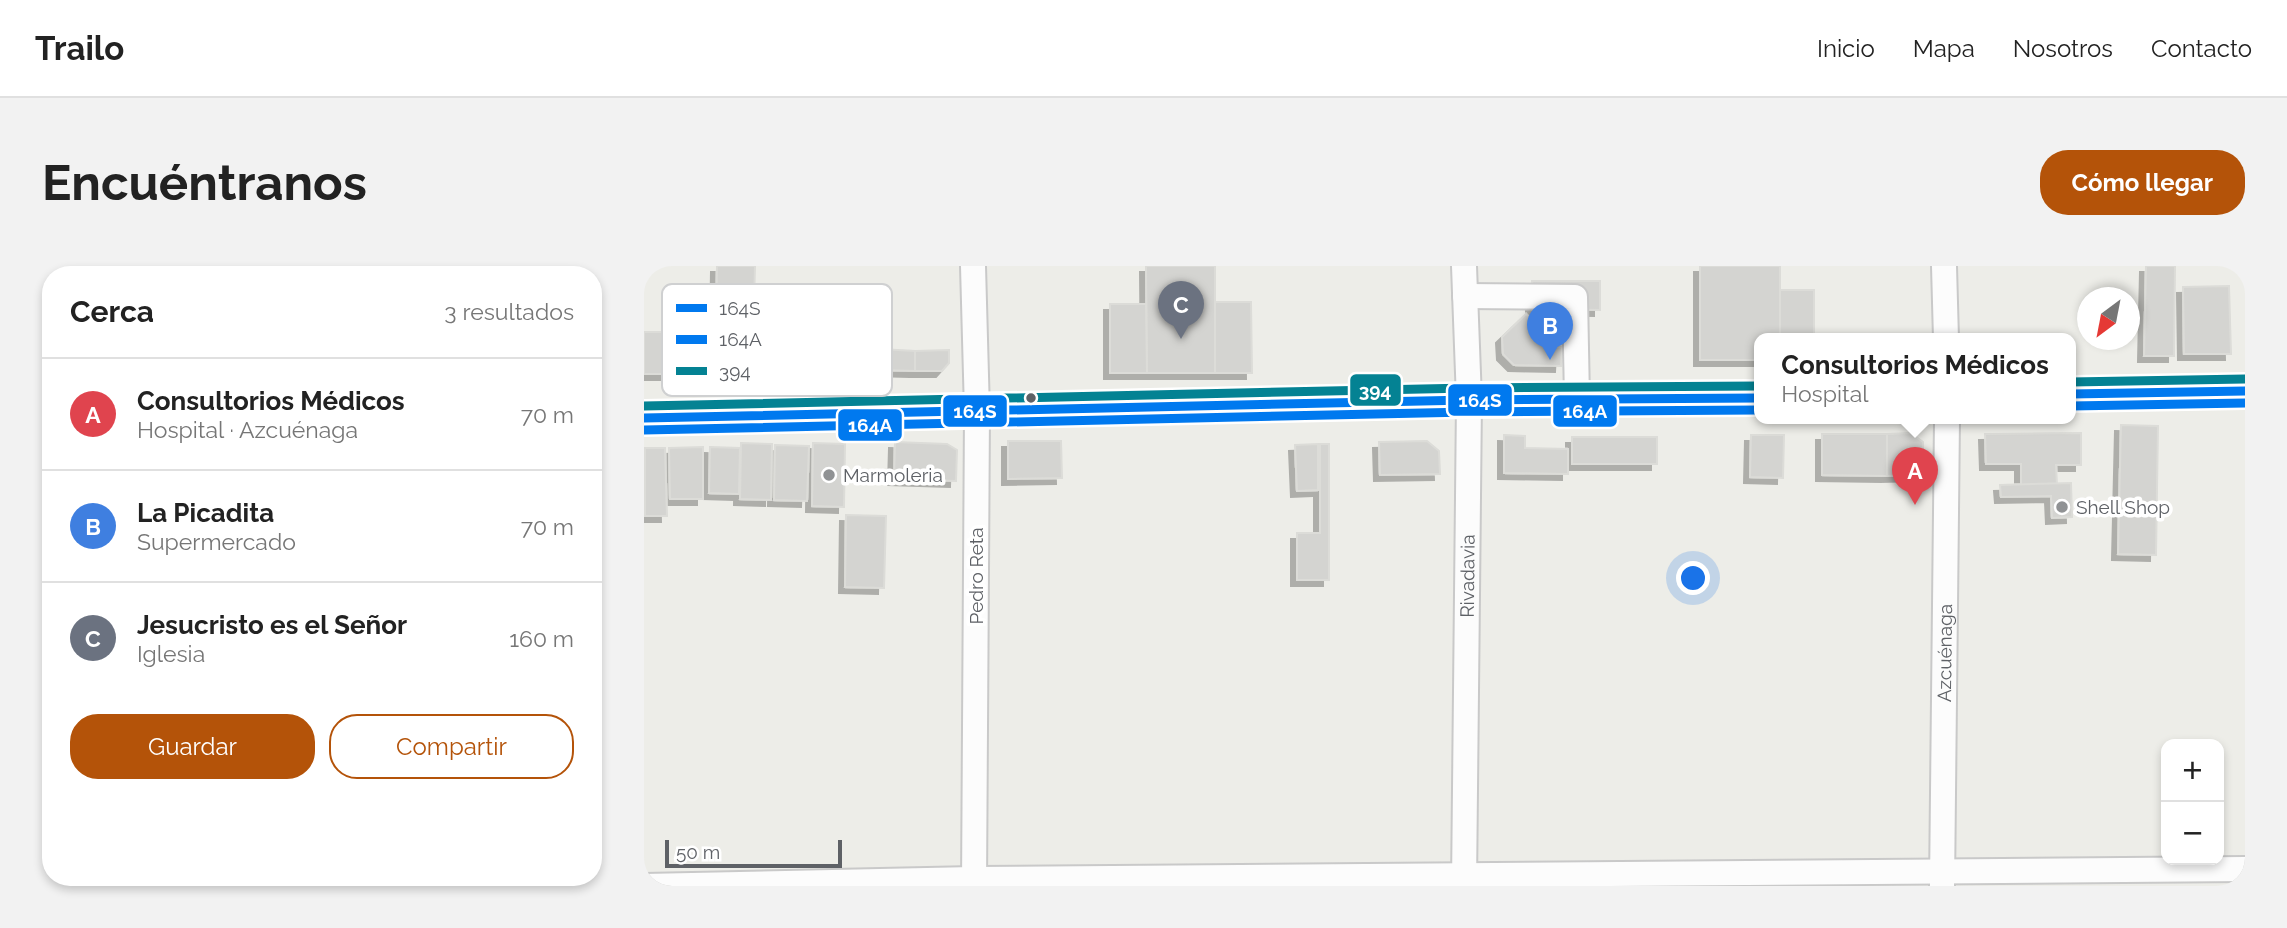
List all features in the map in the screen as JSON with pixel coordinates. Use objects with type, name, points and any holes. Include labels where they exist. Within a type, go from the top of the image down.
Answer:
[{"type":"main road","points":[[2076,394],[2245,391]]},
{"type":"main road","points":[[644,418],[1469,400],[1754,398]]},
{"type":"street","name":"Pedro Reta","points":[[974,266],[977,412],[974,883]]},
{"type":"street","name":"Rivadavia","points":[[1464,266],[1469,400],[1464,881]]},
{"type":"street","points":[[1944,266],[1946,333]]},
{"type":"street","points":[[1465,296],[1575,297],[1577,399]]},
{"type":"street","name":"Azcuénaga","points":[[1942,879],[1947,424]]},
{"type":"street","points":[[644,886],[1942,879],[2245,869]]},
{"type":"building","points":[[717,266],[755,266],[755,284],[717,284]]},
{"type":"building","points":[[1146,266],[1215,266],[1215,373],[1147,373]]},
{"type":"building","points":[[1700,266],[1780,266],[1780,333],[1754,333],[1754,360],[1700,360]]},
{"type":"building","points":[[2146,266],[2175,266],[2174,356],[2144,356]]},
{"type":"building","points":[[1532,281],[1600,281],[1600,310],[1532,309]]},
{"type":"building","points":[[2229,286],[2231,354],[2184,354],[2183,287]]},
{"type":"building","points":[[1780,290],[1814,290],[1814,333],[1780,333]]},
{"type":"building","points":[[1215,302],[1251,302],[1252,373],[1215,373]]},
{"type":"building","points":[[1110,304],[1146,304],[1147,373],[1110,373]]},
{"type":"building","points":[[1526,314],[1545,334],[1544,347],[1562,347],[1561,366],[1514,365],[1503,354],[1502,337]]},
{"type":"building","points":[[644,332],[662,332],[662,374],[644,374]]},
{"type":"building","points":[[892,350],[915,351],[915,371],[892,370]]},
{"type":"building","points":[[949,350],[949,363],[942,371],[915,371],[915,351]]},
{"type":"building","points":[[2121,425],[2158,426],[2156,555],[2118,554]]},
{"type":"building","points":[[1911,433],[1923,442],[1923,475],[1887,476],[1887,434]]},
{"type":"building","points":[[2081,433],[2081,465],[2056,465],[2057,485],[2021,485],[2021,464],[1986,464],[1985,434]]},
{"type":"building","points":[[1822,434],[1887,434],[1887,476],[1822,475]]},
{"type":"building","points":[[1504,435],[1525,436],[1525,448],[1568,449],[1568,474],[1504,473]]},
{"type":"building","points":[[1751,435],[1784,435],[1783,478],[1750,477]]},
{"type":"building","points":[[1572,437],[1657,437],[1657,464],[1572,464]]},
{"type":"building","points":[[1008,441],[1061,441],[1062,478],[1008,479]]},
{"type":"building","points":[[1427,441],[1439,451],[1440,474],[1380,475],[1379,442]]},
{"type":"building","points":[[895,442],[947,444],[957,450],[956,481],[894,479]]},
{"type":"building","points":[[741,443],[772,444],[771,500],[740,499]]},
{"type":"building","name":"Marmoleria","points":[[813,443],[845,444],[844,507],[812,506]]},
{"type":"building","points":[[1318,444],[1318,490],[1297,491],[1295,445]]},
{"type":"building","points":[[1320,444],[1329,444],[1329,580],[1297,580],[1297,533],[1320,533]]},
{"type":"building","points":[[775,445],[809,446],[807,501],[774,500]]},
{"type":"building","points":[[703,447],[703,499],[670,499],[669,448]]},
{"type":"building","points":[[710,447],[740,448],[739,494],[709,493]]},
{"type":"building","points":[[645,448],[665,448],[667,516],[645,516]]},
{"type":"building","name":"Shell Shop","points":[[2071,483],[2072,517],[2052,518],[2051,496],[2001,497],[2000,485]]},
{"type":"building","points":[[846,515],[886,516],[884,588],[845,587]]},
{"type":"transit line","name":"394","points":[[2076,382],[2245,379]]},
{"type":"transit line","name":"394","points":[[644,406],[1469,388],[1754,386]]},
{"type":"transit line","name":"164S","points":[[2076,394],[2245,391]]},
{"type":"transit line","name":"164S","points":[[644,418],[1469,400],[1754,398]]},
{"type":"transit line","name":"164A","points":[[2076,406],[2245,403]]},
{"type":"transit line","name":"164A","points":[[644,430],[1469,412],[1754,410]]},
{"type":"place","name":"Jesucristo es el Señor","points":[[1181,339]]},
{"type":"place","name":"La Picadita","points":[[1550,360]]},
{"type":"place","name":"Marmoleria","points":[[829,475]]},
{"type":"place","name":"Consultorios Médicos","points":[[1915,505]]},
{"type":"place","name":"Shell Shop","points":[[2062,507]]}]
